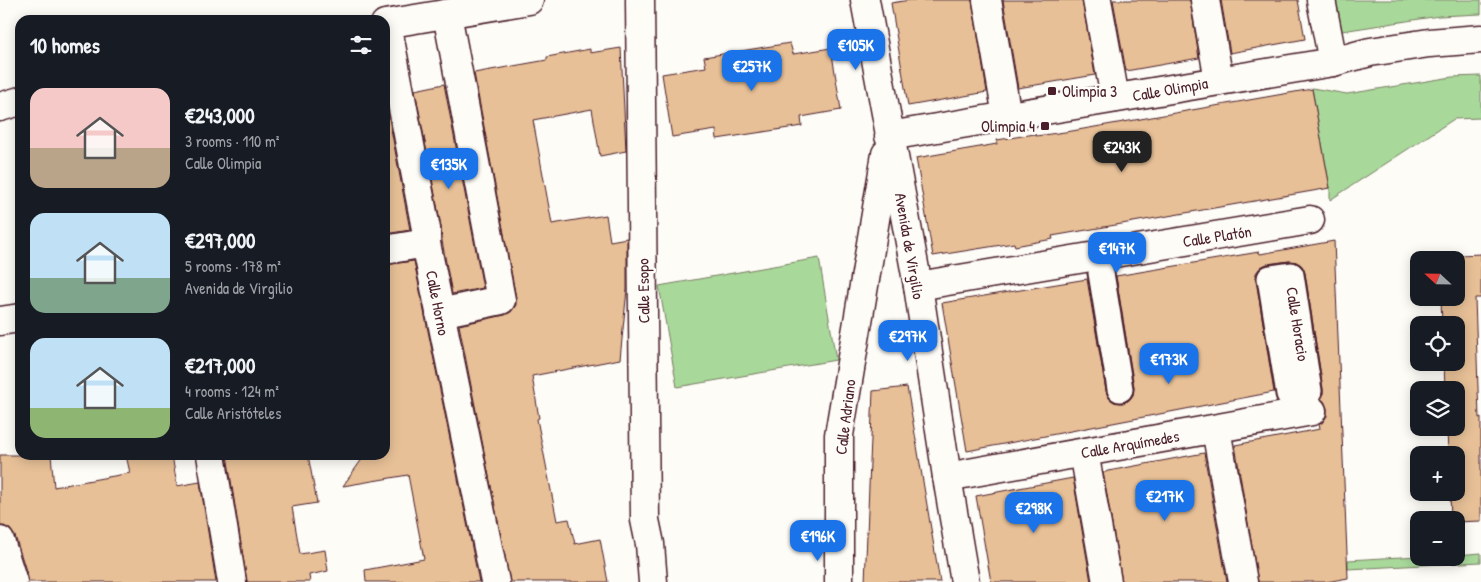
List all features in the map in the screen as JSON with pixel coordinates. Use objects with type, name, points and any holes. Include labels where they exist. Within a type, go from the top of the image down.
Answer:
[{"type":"street","points":[[390,23],[529,0]]},
{"type":"street","name":"Calle Esopo","points":[[640,0],[645,520],[650,544],[653,582]]},
{"type":"street","name":"Avenida de Virgilio","points":[[865,0],[918,286],[947,477],[966,582]]},
{"type":"street","points":[[987,0],[1007,116]]},
{"type":"street","points":[[1097,0],[1115,98]]},
{"type":"street","points":[[1205,0],[1219,81]]},
{"type":"street","points":[[1322,0],[1332,62]]},
{"type":"street","points":[[440,313],[501,300],[447,14]]},
{"type":"street","name":"Calle Olimpia","points":[[889,136],[1332,62],[1380,51],[1429,43],[1481,39]]},
{"type":"street","name":"Calle Horno","points":[[390,44],[426,229],[426,243],[495,582]]},
{"type":"street","points":[[0,107],[15,102]]},
{"type":"street","name":"Calle Adriano","points":[[839,582],[839,435],[889,136]]},
{"type":"street","name":"Calle Platón","points":[[918,286],[1310,220]]},
{"type":"street","points":[[390,249],[426,243]]},
{"type":"street","points":[[1101,274],[1120,389]]},
{"type":"street","points":[[0,321],[15,319]]},
{"type":"street","name":"Calle Arquímedes","points":[[947,477],[1216,429],[1303,399]]},
{"type":"street","points":[[1216,429],[1243,582]]},
{"type":"street","points":[[1084,452],[1107,582]]},
{"type":"street","points":[[212,460],[232,582]]},
{"type":"street","points":[[0,542],[13,582]]},
{"type":"green space","points":[[1330,0],[1481,0],[1481,14],[1439,16],[1336,32]]},
{"type":"green space","points":[[1481,76],[1481,118],[1454,119],[1330,200],[1330,188],[1312,88],[1347,94],[1452,77]]},
{"type":"green space","points":[[819,258],[836,360],[677,387],[659,286]]},
{"type":"green space","points":[[1481,553],[1481,562],[1465,563],[1465,554]]},
{"type":"green space","points":[[1410,557],[1410,566],[1348,569],[1348,560]]},
{"type":"building","points":[[910,0],[972,0],[987,92],[908,106],[891,3]]},
{"type":"building","points":[[1003,0],[1082,0],[1095,75],[1018,88]]},
{"type":"building","points":[[1113,0],[1190,0],[1199,58],[1126,71]]},
{"type":"building","points":[[1221,0],[1298,0],[1305,39],[1230,53]]},
{"type":"building","points":[[790,43],[793,54],[831,48],[841,110],[801,117],[802,126],[717,139],[716,130],[672,137],[662,74],[706,67],[704,57]]},
{"type":"building","points":[[621,48],[626,151],[600,156],[592,109],[533,120],[552,224],[606,215],[610,241],[627,238],[627,289],[620,359],[532,376],[539,418],[537,419],[557,521],[569,519],[575,544],[600,539],[608,582],[510,582],[459,325],[505,315],[511,312],[516,305],[474,73],[547,60],[547,57],[590,49],[590,53]]},
{"type":"building","points":[[444,84],[483,288],[452,294],[415,90]]},
{"type":"building","points":[[1312,89],[1330,188],[1052,236],[1053,239],[1015,246],[1014,243],[933,256],[916,158],[997,144],[997,140],[1072,131]]},
{"type":"building","points":[[390,124],[410,230],[390,233]]},
{"type":"building","points":[[1334,241],[1348,578],[1326,582],[1258,582],[1235,445],[1320,429],[1319,424],[1327,416],[1327,408],[1321,399],[1323,389],[1305,273],[1302,266],[1296,262],[1267,264],[1256,273],[1274,392],[967,451],[942,303],[1087,279],[1106,391],[1109,398],[1114,402],[1123,403],[1133,395],[1134,387],[1116,276]]},
{"type":"building","points":[[1481,254],[1481,298],[1475,298],[1479,418],[1481,417],[1481,521],[1465,522],[1465,511],[1451,511],[1450,501],[1465,501],[1465,446],[1448,446],[1447,436],[1465,436],[1465,381],[1445,381],[1444,371],[1465,371],[1465,316],[1442,316],[1441,306],[1465,306],[1465,255]]},
{"type":"building","points":[[414,261],[479,582],[366,582],[365,570],[424,559],[408,475],[343,486],[361,460],[390,460],[390,264]]},
{"type":"building","points":[[907,387],[940,582],[865,582],[873,391]]},
{"type":"building","points":[[1204,453],[1227,582],[1122,582],[1103,472]]},
{"type":"building","points":[[0,455],[15,455],[15,460],[51,460],[54,487],[130,473],[127,460],[173,460],[177,486],[200,482],[216,582],[28,582],[15,536],[10,529],[0,526]]},
{"type":"building","points":[[228,460],[309,460],[317,503],[292,507],[300,554],[325,550],[328,571],[309,575],[310,582],[247,582]]},
{"type":"building","points":[[1073,478],[1091,582],[991,582],[976,496]]},
{"type":"place","name":"Olimpia 3","points":[[1052,91]]},
{"type":"place","name":"Olimpia 4","points":[[1045,126]]}]
